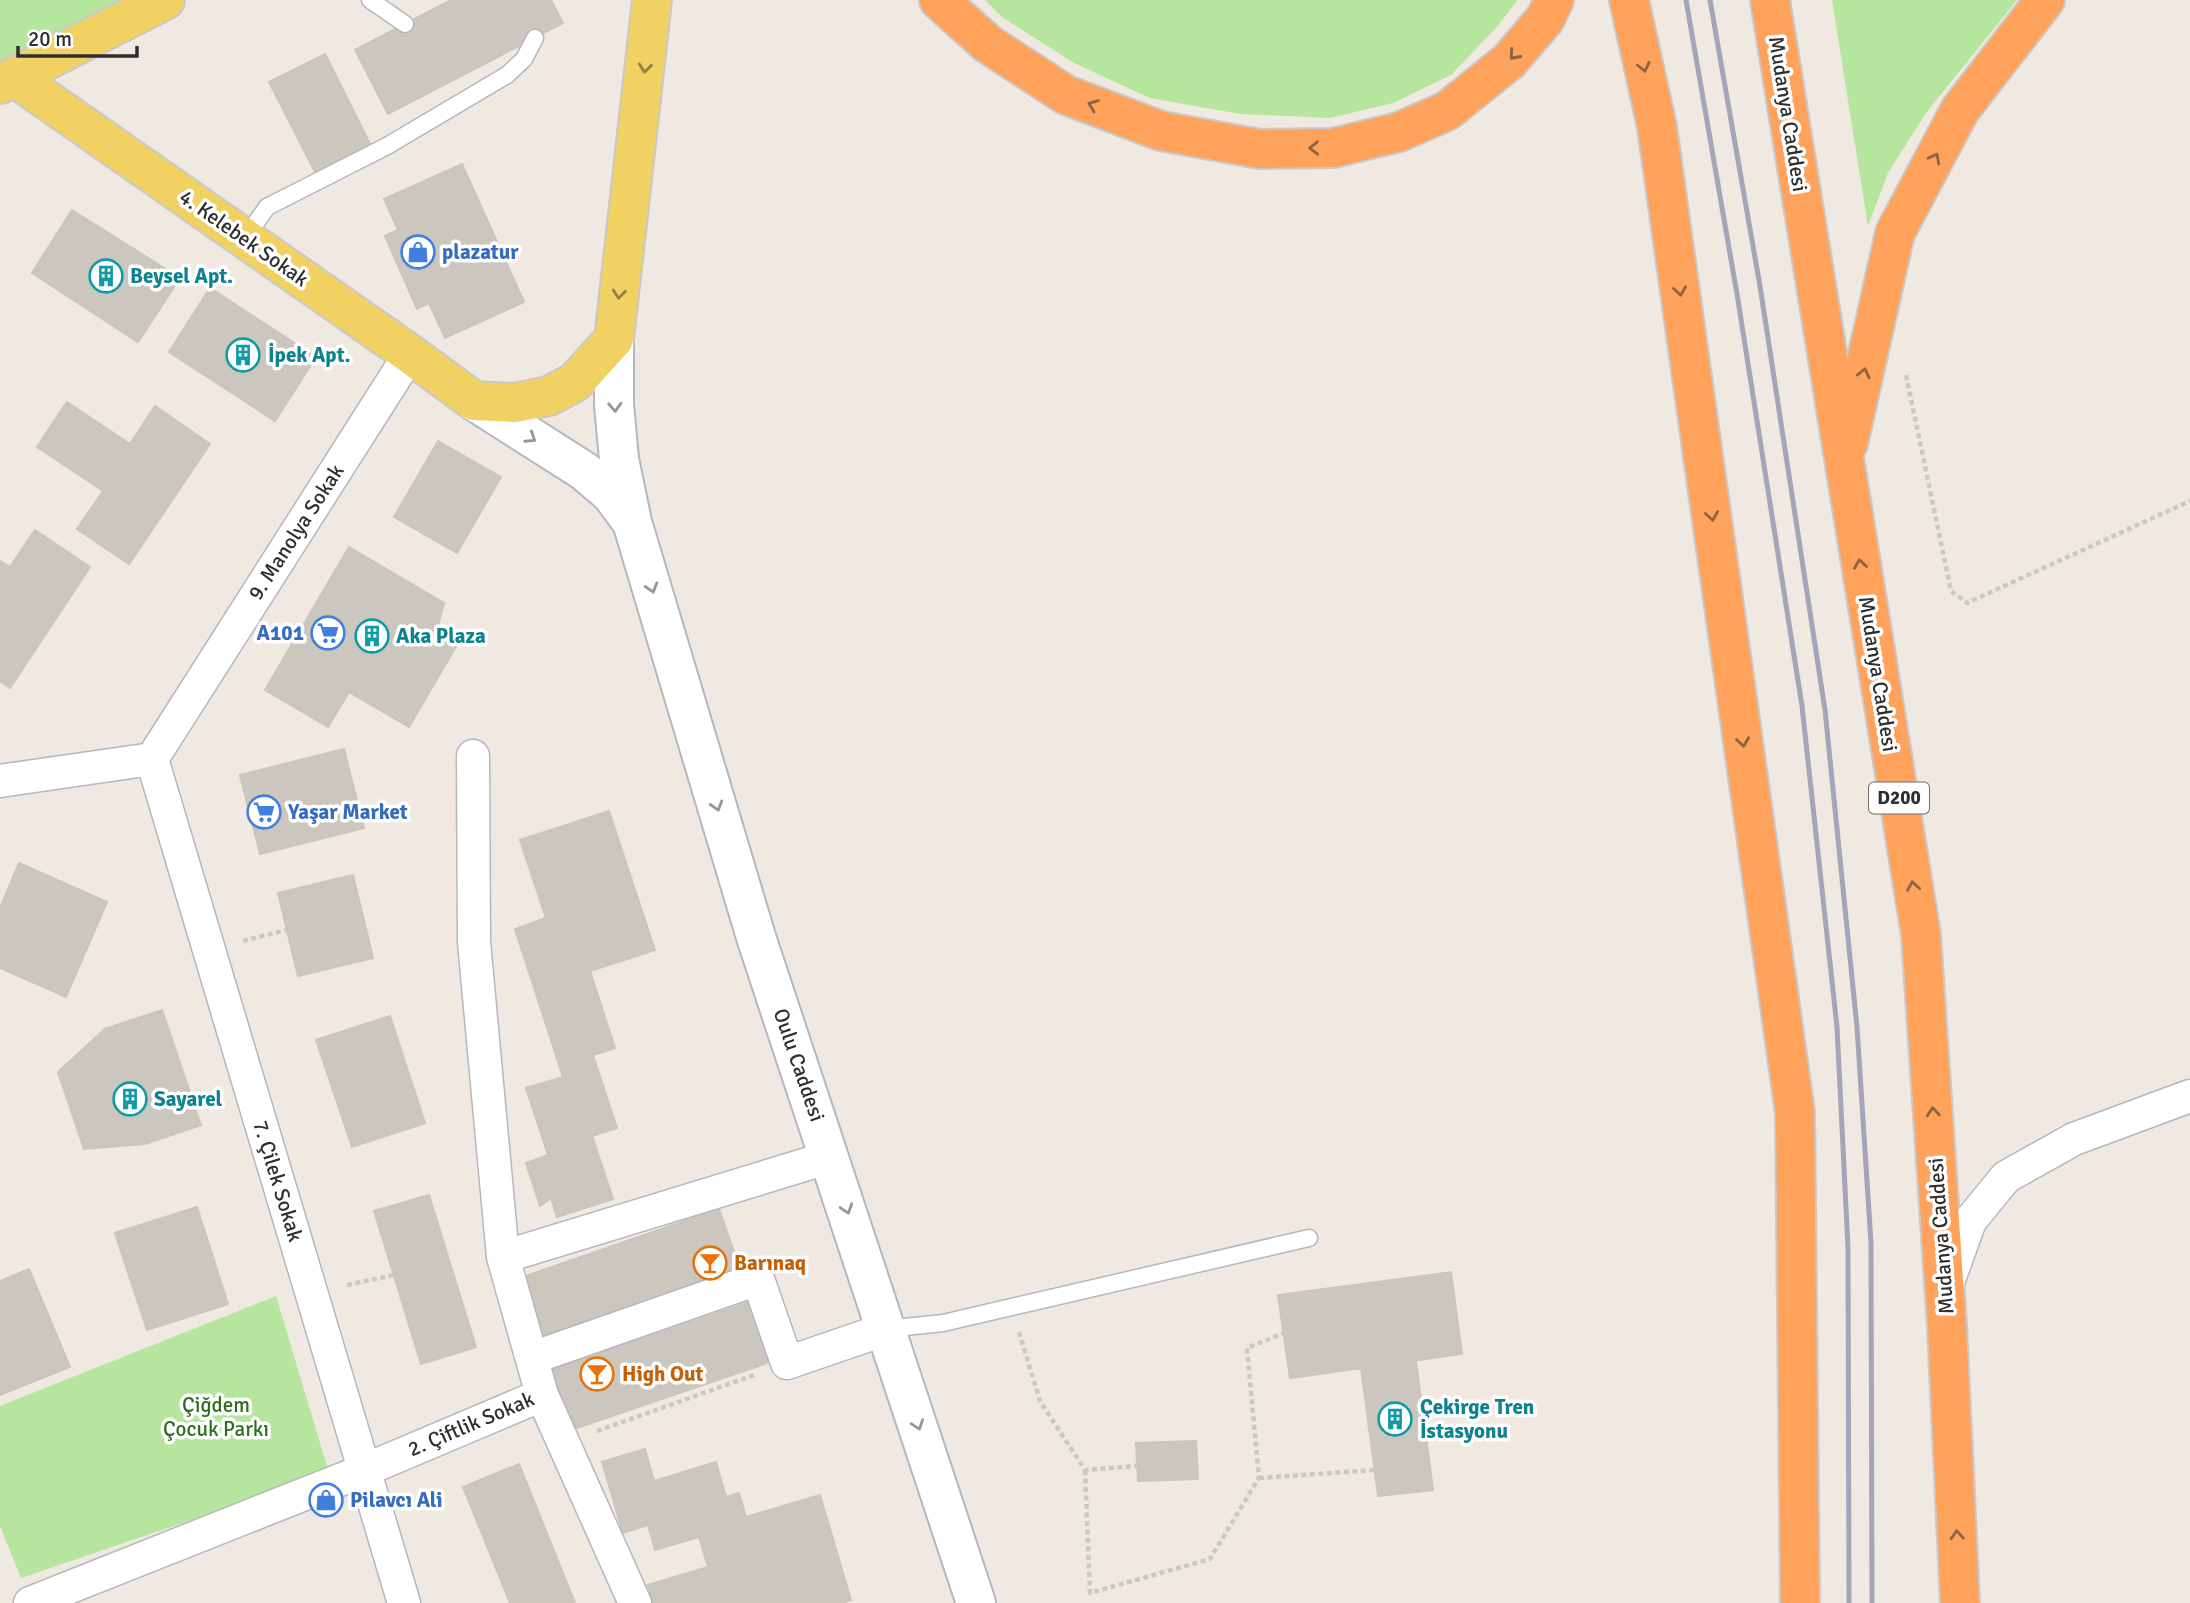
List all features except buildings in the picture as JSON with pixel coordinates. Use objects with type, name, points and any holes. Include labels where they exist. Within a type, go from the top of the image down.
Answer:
[{"type":"highway","points":[[939,0],[988,44],[1066,95],[1161,131],[1260,149],[1333,148],[1399,132],[1447,111],[1509,61],[1545,19],[1554,0]]},
{"type":"highway","points":[[1629,0],[1657,127],[1795,1113],[1800,1603]]},
{"type":"highway","name":"Mudanya Caddesi","points":[[1770,0],[1843,463],[1922,935],[1945,1290],[1961,1603]]},
{"type":"highway","points":[[1843,463],[1895,233],[1961,110],[2045,0]]},
{"type":"main road","points":[[7,80],[165,0]]},
{"type":"main road","points":[[474,401],[514,403],[549,396],[576,382],[614,339],[652,0]]},
{"type":"main road","name":"4. Kelebek Sokak","points":[[7,80],[245,238],[474,401]]},
{"type":"street","name":"Oulu Caddesi","points":[[614,339],[614,405],[619,459],[632,522],[756,937],[976,1603]]},
{"type":"street","name":"9. Manolya Sokak","points":[[152,759],[410,354]]},
{"type":"street","points":[[474,401],[584,471],[611,494],[632,522]]},
{"type":"street","name":"2. Çiftlik Sokak","points":[[30,1603],[542,1395],[503,1257],[474,942],[473,756]]},
{"type":"street","points":[[0,781],[152,759]]},
{"type":"street","name":"7. Çilek Sokak","points":[[152,759],[404,1603]]},
{"type":"street","points":[[1945,1290],[1970,1221],[2006,1177],[2074,1139],[2190,1096]]},
{"type":"street","points":[[503,1257],[830,1157]]},
{"type":"street","points":[[532,1358],[758,1279],[787,1363],[886,1329]]},
{"type":"street","points":[[542,1395],[635,1603]]},
{"type":"lane","points":[[370,0],[405,24]]},
{"type":"lane","points":[[245,238],[267,207],[387,146],[507,75],[524,59],[535,37]]},
{"type":"lane","points":[[886,1329],[943,1323],[1309,1238]]},
{"type":"path","points":[[1906,366],[1906,379],[1951,591],[1967,603],[2190,501]]},
{"type":"path","points":[[209,951],[286,930]]},
{"type":"path","points":[[312,1293],[394,1275]]},
{"type":"path","points":[[1012,1308],[1040,1401],[1085,1470],[1090,1593],[1210,1559],[1259,1478],[1247,1348],[1284,1334]]},
{"type":"path","points":[[563,1443],[787,1363]]},
{"type":"path","points":[[1085,1470],[1137,1466]]},
{"type":"path","points":[[1259,1478],[1374,1470]]},
{"type":"green space","points":[[0,0],[165,0],[0,84]]},
{"type":"green space","points":[[985,0],[1518,0],[1495,29],[1451,75],[1393,103],[1330,118],[1240,114],[1150,98],[1074,63],[1002,17]]},
{"type":"green space","points":[[1832,0],[2017,0],[1926,113],[1888,173],[1868,226]]},
{"type":"green space","name":"Çiğdem Çocuk Parkı","points":[[276,1296],[329,1473],[21,1578],[0,1526],[0,1406]]},
{"type":"railway","points":[[1686,0],[1737,294],[1802,706],[1837,1027],[1848,1248],[1849,1603]]},
{"type":"railway","points":[[1710,0],[1760,286],[1825,710],[1857,1027],[1871,1243],[1872,1603]]},
{"type":"place","name":"plazatur","points":[[418,252]]},
{"type":"place","name":"Beysel Apt.","points":[[106,276]]},
{"type":"place","name":"İpek Apt.","points":[[243,355]]},
{"type":"place","name":"A101","points":[[328,633]]},
{"type":"place","name":"Aka Plaza","points":[[372,636]]},
{"type":"place","name":"Yaşar Market","points":[[264,812]]},
{"type":"place","name":"Sayarel","points":[[130,1099]]},
{"type":"place","name":"Barınaq","points":[[710,1263]]},
{"type":"place","name":"High Out","points":[[597,1374]]},
{"type":"place","name":"Çekirge Tren İstasyonu","points":[[1395,1419]]},
{"type":"place","name":"Pilavcı Ali","points":[[326,1500]]}]
